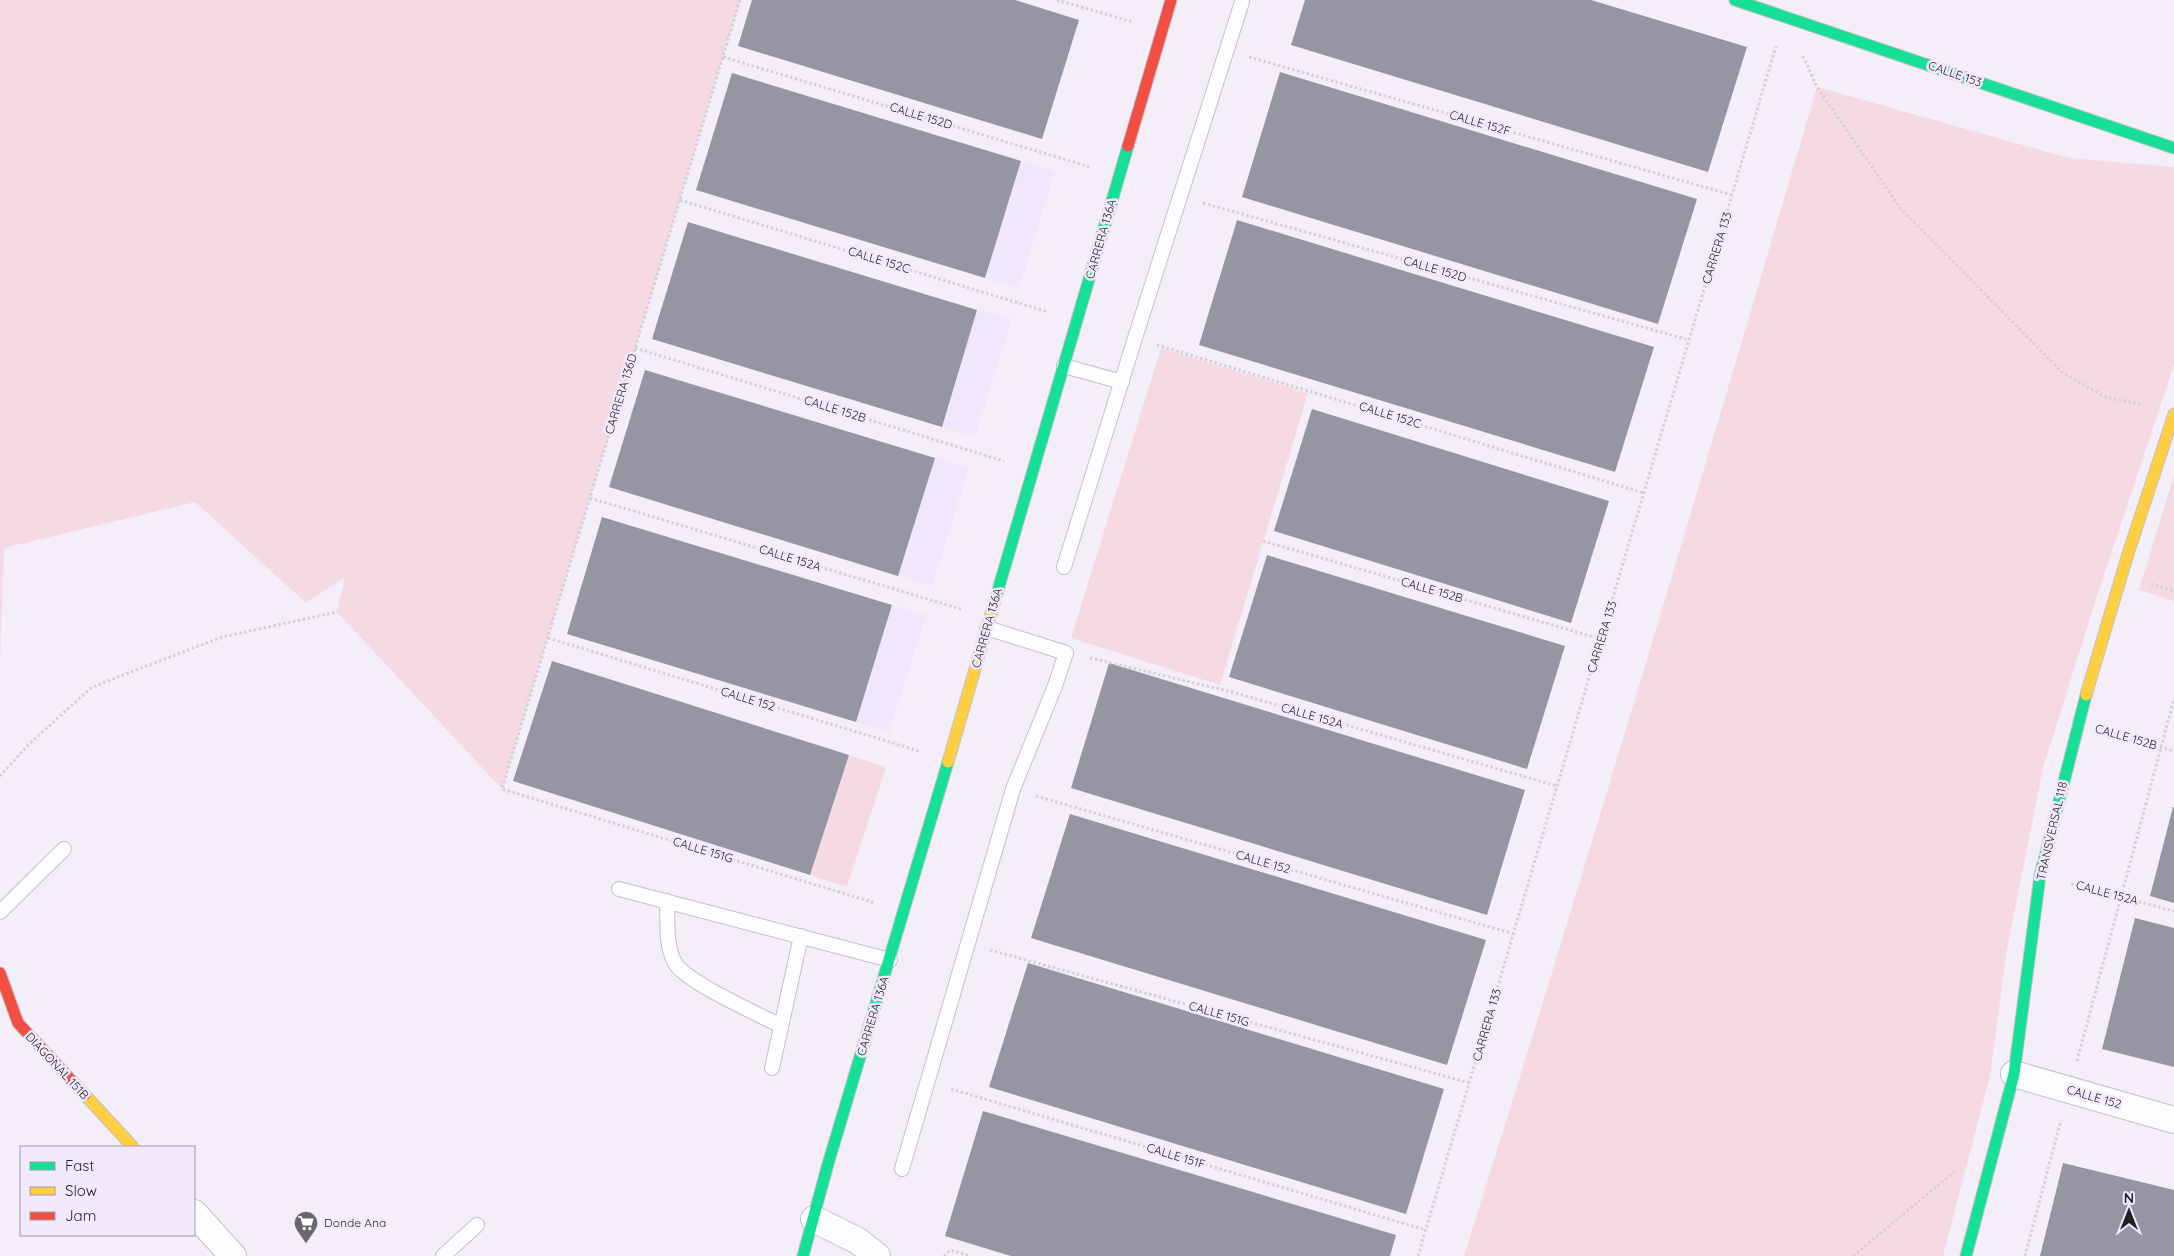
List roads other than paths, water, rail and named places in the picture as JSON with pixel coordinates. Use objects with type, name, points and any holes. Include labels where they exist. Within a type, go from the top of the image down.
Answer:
[{"type":"street","name":"CARRERA 136A","points":[[803,1256],[828,1164],[890,960],[1171,0]]},
{"type":"street","name":"CALLE 153","points":[[1735,0],[2174,148]]},
{"type":"street","name":"TRANSVERSAL 118","points":[[1966,1256],[2014,1074],[2040,876],[2077,724],[2127,557],[2174,414]]},
{"type":"street","name":"DIAGONAL 151B","points":[[0,973],[18,1023],[132,1146]]},
{"type":"street","name":"CALLE 152","points":[[2014,1074],[2174,1120]]},
{"type":"street","points":[[195,1214],[234,1256]]},
{"type":"street","points":[[814,1219],[858,1241],[877,1256]]},
{"type":"lane","points":[[1064,567],[1242,2]]},
{"type":"lane","points":[[1064,366],[1122,382]]},
{"type":"lane","points":[[902,1169],[1013,789],[1055,686],[1066,653],[989,623]]},
{"type":"lane","points":[[0,912],[64,849]]},
{"type":"lane","points":[[619,889],[844,946],[890,960]]},
{"type":"lane","points":[[667,901],[669,946],[675,963],[690,978],[781,1026]]},
{"type":"lane","points":[[772,1068],[801,936]]},
{"type":"lane","points":[[442,1256],[477,1225]]},
{"type":"place","name":"Donde Ana","points":[[306,1244]]}]
